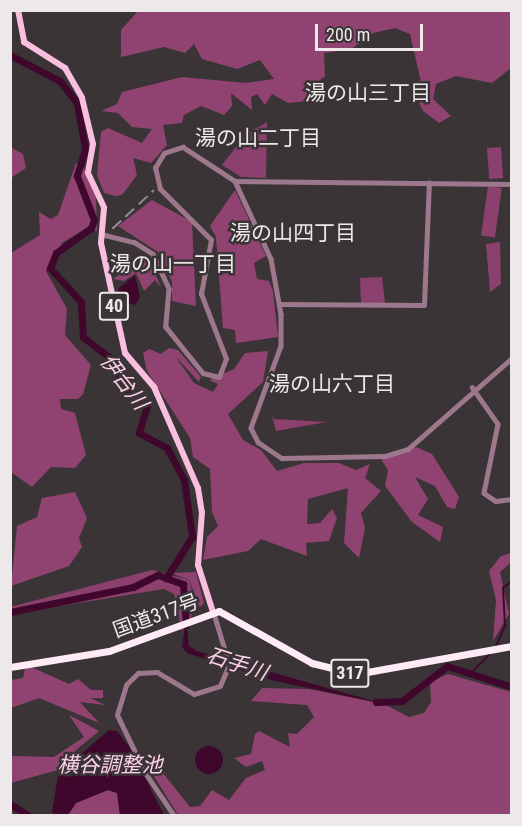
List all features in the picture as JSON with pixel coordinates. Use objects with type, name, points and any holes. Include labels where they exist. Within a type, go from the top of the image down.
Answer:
[{"type":"highway","name":"国道317号","points":[[10,667],[109,651],[213,612],[233,615],[318,666],[356,674],[512,646]]},
{"type":"main road","name":"40","points":[[18,10],[24,42],[65,68],[78,87],[93,144],[88,173],[104,208],[101,234],[127,357],[154,387],[200,497],[198,565],[213,612]]},
{"type":"street","points":[[101,234],[134,242],[151,253],[169,290],[166,327],[202,373],[219,377],[226,363],[201,294],[211,240],[160,189],[155,168],[164,153],[183,147],[235,181],[271,259],[280,304],[281,346],[251,422],[254,438],[275,456],[401,452],[472,387],[512,358]]},
{"type":"street","points":[[235,181],[512,184]]},
{"type":"street","points":[[280,304],[424,305],[429,183]]},
{"type":"street","points":[[472,387],[498,424],[484,493],[496,501],[512,499]]},
{"type":"street","points":[[174,816],[145,773],[117,715],[126,685],[138,673],[157,672],[194,694],[210,693],[224,682],[229,665],[213,612]]},
{"type":"shaded area","points":[[138,11],[511,11],[511,68],[492,83],[456,76],[436,84],[433,99],[451,116],[439,123],[423,111],[415,94],[421,82],[410,34],[395,28],[373,33],[351,49],[324,53],[325,76],[315,84],[320,100],[288,103],[272,94],[265,105],[257,94],[251,97],[252,110],[231,93],[232,106],[224,115],[201,106],[184,115],[182,123],[163,125],[167,145],[151,163],[133,158],[137,175],[122,195],[115,196],[104,193],[97,175],[101,132],[108,128],[142,143],[152,129],[132,127],[118,113],[101,111],[117,104],[122,92],[182,77],[246,83],[274,79],[260,60],[237,69],[202,59],[194,44],[185,53],[164,47],[121,57],[121,30]]},
{"type":"shaded area","points":[[267,122],[266,178],[241,177],[222,165],[246,134]]},
{"type":"shaded area","points":[[10,147],[23,154],[26,168],[11,178]]},
{"type":"shaded area","points":[[501,147],[503,178],[489,179],[487,148]]},
{"type":"shaded area","points":[[76,163],[83,166],[96,198],[97,231],[86,228],[62,243],[46,271],[67,309],[65,335],[91,365],[83,394],[78,399],[60,399],[61,409],[75,413],[86,455],[75,468],[51,467],[32,487],[11,472],[11,253],[40,235],[39,212],[51,219],[58,215]]},
{"type":"shaded area","points":[[488,186],[502,188],[495,237],[481,236]]},
{"type":"shaded area","points":[[235,190],[266,256],[254,263],[257,279],[269,281],[273,291],[278,337],[236,343],[235,330],[223,328],[216,237],[210,226]]},
{"type":"shaded area","points":[[152,200],[192,222],[196,306],[172,301],[172,282],[158,252],[118,226]]},
{"type":"shaded area","points":[[500,242],[501,284],[490,292],[486,244]]},
{"type":"shaded area","points":[[147,256],[161,287],[155,280],[144,291],[136,273],[124,281],[113,279]]},
{"type":"shaded area","points":[[382,277],[385,304],[361,303],[360,278]]},
{"type":"shaded area","points":[[169,348],[178,350],[201,377],[199,382],[175,356],[194,383],[213,392],[218,384],[209,380],[234,369],[245,353],[268,351],[263,382],[228,414],[243,440],[261,450],[277,471],[304,463],[339,463],[356,470],[370,464],[365,478],[381,491],[361,513],[365,528],[359,558],[344,543],[348,488],[308,499],[307,524],[320,523],[332,509],[337,518],[329,541],[306,543],[307,556],[261,539],[248,551],[203,560],[207,537],[218,526],[212,512],[210,469],[193,457],[190,438],[147,371],[143,353],[149,349],[161,354]]},
{"type":"shaded area","points":[[272,416],[274,419],[327,422],[276,431]]},
{"type":"shaded area","points":[[416,447],[432,454],[459,497],[455,509],[447,507],[435,486],[415,477],[428,499],[418,515],[443,527],[440,542],[412,522],[385,486],[388,470],[381,459]]},
{"type":"shaded area","points":[[75,492],[87,518],[79,538],[82,547],[69,566],[11,586],[17,526],[37,517],[42,498]]},
{"type":"shaded area","points":[[511,553],[511,562],[500,572],[509,614],[493,641],[496,600],[489,571],[501,556]]},
{"type":"shaded area","points":[[152,570],[189,580],[195,601],[188,630],[186,619],[182,632],[174,594],[164,589],[11,614],[10,607]]},
{"type":"shaded area","points":[[196,572],[204,603],[200,607],[189,580],[171,573]]},
{"type":"shaded area","points":[[31,667],[69,684],[78,679],[91,690],[103,690],[103,698],[90,698],[105,705],[80,702],[99,723],[39,698],[11,708],[11,680],[23,678],[25,668]]},
{"type":"shaded area","points":[[448,674],[511,692],[511,815],[178,815],[144,760],[159,758],[158,767],[190,807],[200,806],[212,790],[229,800],[246,778],[265,770],[262,761],[246,767],[234,758],[251,754],[255,734],[259,731],[290,747],[288,733],[297,734],[314,717],[307,705],[251,701],[262,688],[309,689],[384,704],[409,717],[424,713],[431,702],[430,682]]},
{"type":"shaded area","points":[[69,715],[99,731],[76,750],[65,768],[11,783],[11,756],[54,757],[84,737]]},
{"type":"shaded area","points":[[108,790],[117,793],[120,815],[67,816],[76,803]]},
{"type":"water","points":[[135,275],[140,297],[135,305],[124,302],[118,289]]},
{"type":"water","points":[[186,618],[189,646],[197,651],[384,704],[275,681],[187,653],[182,647]]},
{"type":"water","name":"横谷調整池","points":[[109,730],[117,731],[130,748],[164,815],[120,815],[117,793],[108,790],[76,803],[68,815],[52,813],[58,774],[72,777],[80,755]]},
{"type":"water","points":[[209,746],[219,750],[223,760],[219,770],[209,774],[199,770],[195,760],[199,750]]},
{"type":"waterway","name":"伊台川","points":[[10,55],[60,81],[77,103],[85,149],[77,176],[94,220],[91,228],[56,253],[50,268],[81,302],[83,337],[109,357],[124,388],[147,406],[139,433],[167,448],[184,480],[192,537],[166,578]]},
{"type":"waterway","name":"石手川","points":[[10,612],[133,587],[158,575],[183,584],[186,625]]},
{"type":"waterway","points":[[496,646],[505,626],[503,588],[512,581]]},
{"type":"waterway","points":[[470,674],[492,652]]},
{"type":"waterway","name":"石手川","points":[[376,702],[402,701],[447,666],[512,687]]},
{"type":"waterway","points":[[10,804],[29,816]]},
{"type":"railway","points":[[112,229],[154,190]]},
{"type":"district","name":"湯の山三丁目","points":[[368,93]]},
{"type":"district","name":"湯の山二丁目","points":[[258,138]]},
{"type":"district","name":"湯の山四丁目","points":[[293,233]]},
{"type":"district","name":"湯の山一丁目","points":[[173,264]]},
{"type":"district","name":"湯の山六丁目","points":[[332,384]]}]
